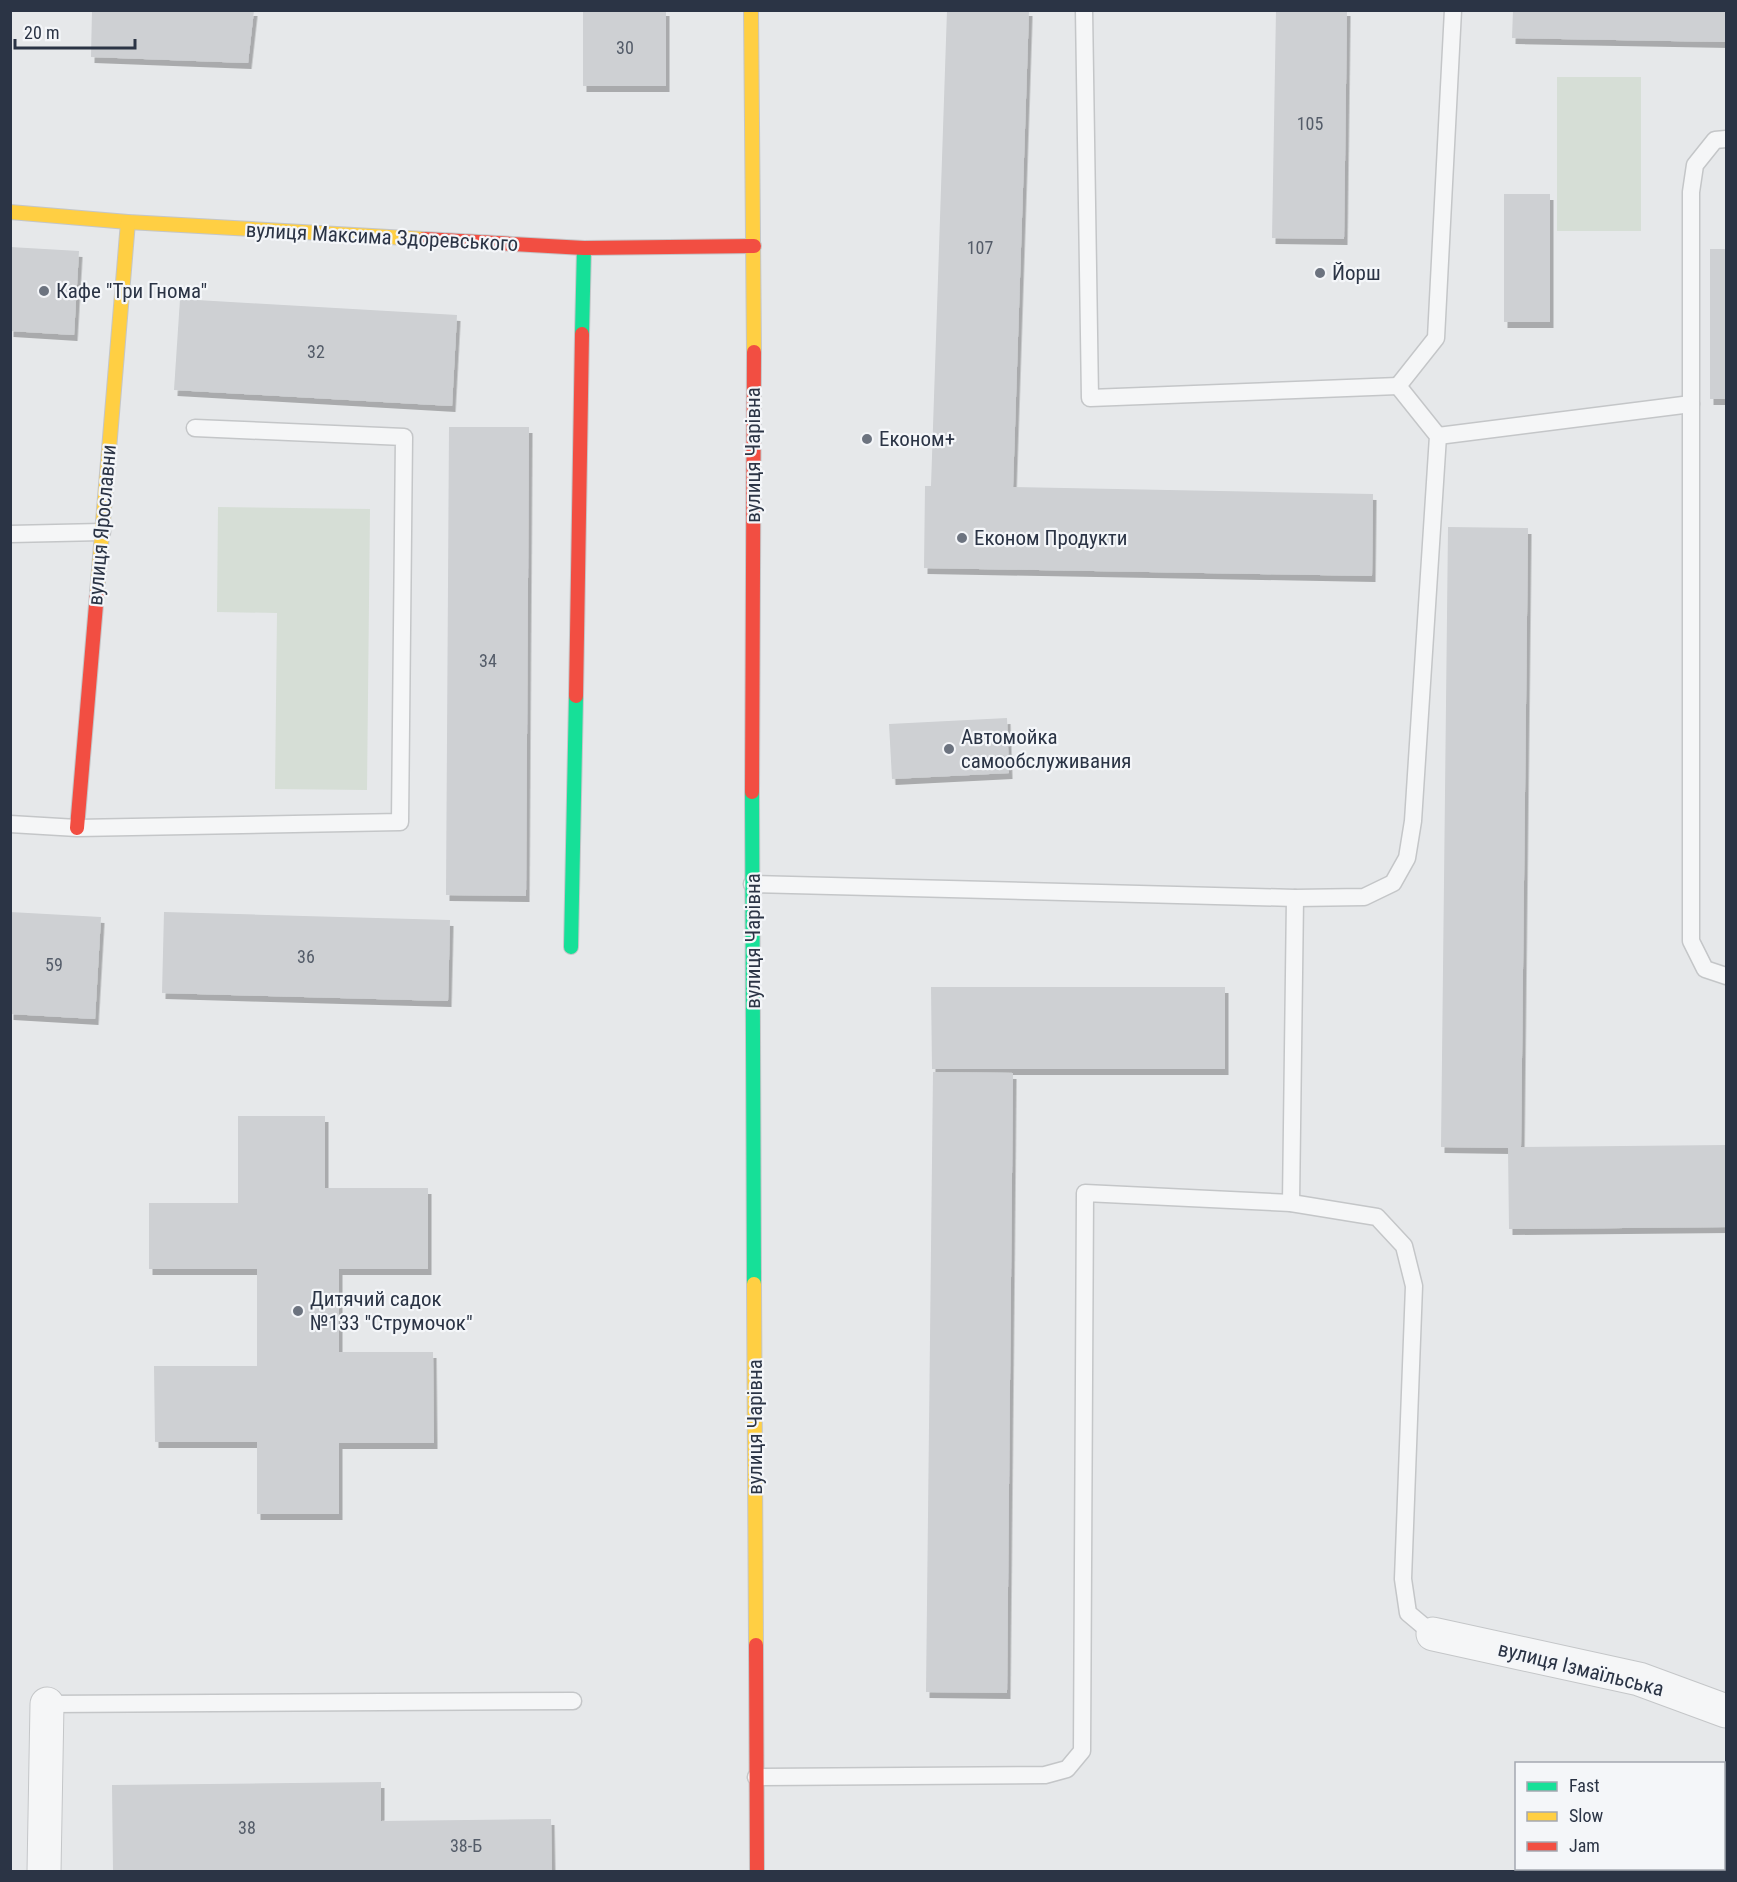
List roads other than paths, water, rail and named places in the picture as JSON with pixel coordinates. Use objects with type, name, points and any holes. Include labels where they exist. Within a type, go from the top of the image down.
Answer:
[{"type":"street","name":"вулиця Чарівна","points":[[751,10],[754,246],[752,884],[757,1872]]},
{"type":"street","name":"вулиця Максима Здоревського","points":[[10,212],[128,222],[584,248],[754,246]]},
{"type":"street","name":"вулиця Ярославни","points":[[77,828],[128,222]]},
{"type":"street","points":[[571,947],[584,248]]},
{"type":"street","name":"вулиця Ізмаїльська","points":[[1433,1634],[1639,1679],[1726,1711]]},
{"type":"street","points":[[44,1872],[46,1704]]},
{"type":"lane","points":[[1084,10],[1090,399],[1398,386],[1437,338],[1453,10]]},
{"type":"lane","points":[[1726,140],[1715,140],[1695,165],[1690,192],[1691,941],[1705,969],[1726,975]]},
{"type":"lane","points":[[752,884],[1295,898],[1364,897],[1393,883],[1407,858],[1413,821],[1438,436],[1398,386]]},
{"type":"lane","points":[[1438,436],[1690,404]]},
{"type":"lane","points":[[10,824],[77,828],[400,822],[404,437],[195,428]]},
{"type":"lane","points":[[10,534],[102,532]]},
{"type":"lane","points":[[1291,1203],[1295,898]]},
{"type":"lane","points":[[756,1777],[1045,1775],[1067,1769],[1082,1751],[1085,1192],[1291,1203],[1377,1217],[1404,1246],[1414,1286],[1403,1579],[1408,1612],[1433,1634]]},
{"type":"lane","points":[[46,1704],[573,1701]]},
{"type":"place","name":"Йорш","points":[[1320,273]]},
{"type":"place","name":"Кафе \"Три Гнома\"","points":[[44,291]]},
{"type":"place","name":"Економ+","points":[[867,439]]},
{"type":"place","name":"Економ Продукти","points":[[962,538]]},
{"type":"place","name":"Автомойка самообслуживания","points":[[949,749]]},
{"type":"place","name":"Дитячий садок №133 \"Струмочок\"","points":[[298,1311]]}]
